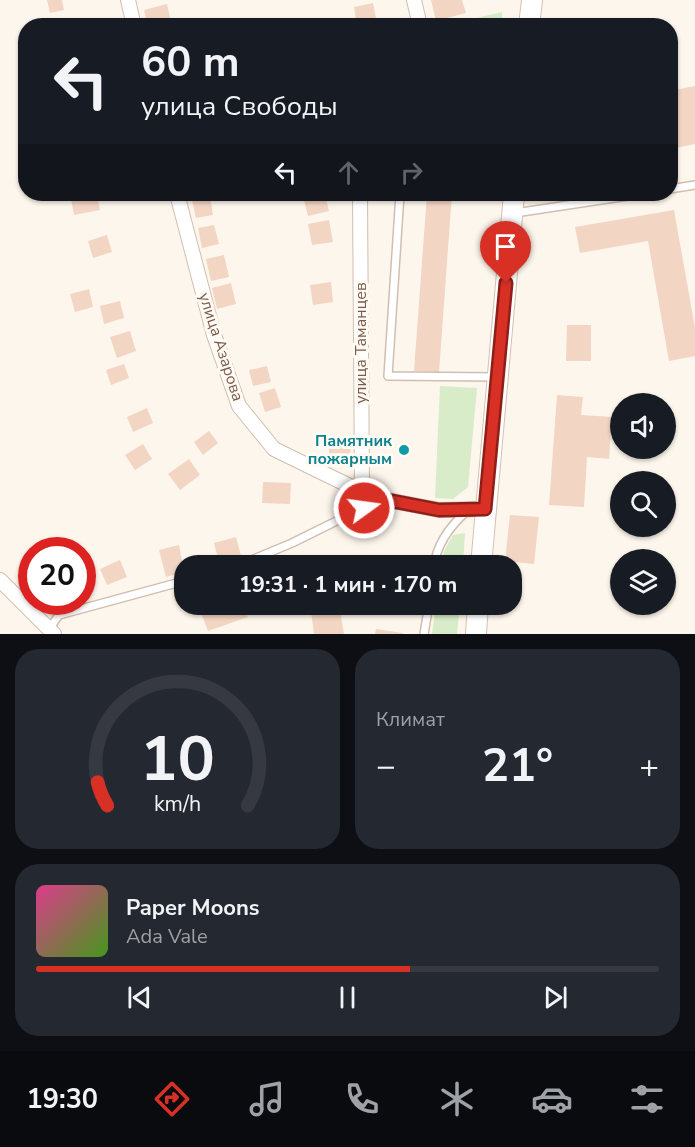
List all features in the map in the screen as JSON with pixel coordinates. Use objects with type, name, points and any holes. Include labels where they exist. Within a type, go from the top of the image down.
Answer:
[{"type":"street","points":[[128,0],[132,18]]},
{"type":"street","points":[[414,0],[418,18]]},
{"type":"street","points":[[530,18],[532,0]]},
{"type":"street","name":"улица Азарова","points":[[179,201],[214,335],[239,406],[274,449],[362,492],[382,499],[439,510],[480,509]]},
{"type":"street","name":"улица Таманцев","points":[[360,201],[362,492]]},
{"type":"street","points":[[481,555],[480,509],[497,377],[513,203]]},
{"type":"street","points":[[0,580],[51,632]]},
{"type":"street","points":[[476,634],[477,615]]},
{"type":"lane","points":[[678,188],[695,185]]},
{"type":"lane","points":[[400,201],[388,376],[497,377]]},
{"type":"lane","points":[[513,203],[541,201]]},
{"type":"lane","points":[[263,555],[382,499]]},
{"type":"lane","points":[[436,555],[452,525],[480,509]]},
{"type":"lane","points":[[51,632],[60,615],[174,584]]},
{"type":"lane","points":[[424,634],[427,615]]},
{"type":"green space","points":[[502,12],[502,18],[477,18]]},
{"type":"green space","points":[[440,386],[477,388],[468,487],[453,499],[435,498]]},
{"type":"green space","points":[[465,533],[464,555],[443,555],[453,535]]},
{"type":"green space","points":[[435,615],[459,615],[457,634],[432,634]]},
{"type":"building","points":[[47,0],[62,0],[64,10],[50,13]]},
{"type":"building","points":[[431,0],[462,0],[466,13],[447,18],[435,18]]},
{"type":"building","points":[[373,3],[376,18],[356,18],[354,7]]},
{"type":"building","points":[[167,4],[170,18],[146,18],[144,10]]},
{"type":"building","points":[[695,86],[695,144],[678,147],[678,89]]},
{"type":"building","points":[[71,201],[98,201],[100,210],[74,215]]},
{"type":"building","points":[[192,201],[211,201],[213,215],[196,218]]},
{"type":"building","points":[[304,201],[327,201],[329,211],[308,216]]},
{"type":"building","points":[[426,201],[451,201],[439,372],[414,371]]},
{"type":"building","points":[[674,210],[695,328],[695,356],[669,361],[648,241],[580,253],[575,227]]},
{"type":"building","points":[[329,220],[333,242],[312,245],[308,224]]},
{"type":"building","points":[[214,225],[219,244],[202,248],[198,228]]},
{"type":"building","points":[[107,235],[112,252],[93,258],[88,241]]},
{"type":"building","points":[[224,255],[229,277],[211,281],[206,259]]},
{"type":"building","points":[[331,282],[333,302],[313,305],[310,285]]},
{"type":"building","points":[[231,283],[236,304],[217,309],[212,288]]},
{"type":"building","points":[[89,289],[93,307],[75,312],[70,294]]},
{"type":"building","points":[[120,301],[124,318],[104,324],[100,306]]},
{"type":"building","points":[[567,325],[591,325],[591,361],[566,361]]},
{"type":"building","points":[[130,331],[136,351],[117,358],[110,337]]},
{"type":"building","points":[[124,364],[129,378],[111,385],[106,370]]},
{"type":"building","points":[[267,366],[271,382],[253,386],[249,370]]},
{"type":"building","points":[[275,388],[281,407],[265,412],[259,393]]},
{"type":"building","points":[[557,395],[583,397],[581,415],[610,417],[609,459],[587,457],[584,507],[549,505]]},
{"type":"building","points":[[147,408],[153,423],[133,432],[127,417]]},
{"type":"building","points":[[209,431],[218,443],[203,455],[194,442]]},
{"type":"building","points":[[329,442],[350,442],[351,465],[329,465]]},
{"type":"building","points":[[143,444],[152,459],[135,470],[125,455]]},
{"type":"building","points":[[189,459],[200,475],[180,490],[168,474]]},
{"type":"building","points":[[263,482],[291,483],[290,504],[262,503]]},
{"type":"building","points":[[510,515],[539,517],[534,564],[522,563],[522,555],[506,555]]},
{"type":"building","points":[[236,537],[241,555],[217,555],[214,543]]},
{"type":"building","points":[[179,545],[181,555],[174,555],[174,575],[166,577],[159,550]]},
{"type":"building","points":[[120,560],[127,577],[107,585],[100,569]]},
{"type":"building","points":[[202,615],[247,615],[248,617],[208,631]]},
{"type":"building","points":[[311,615],[341,615],[344,634],[314,634]]},
{"type":"building","points":[[376,629],[403,633],[403,634],[375,634]]},
{"type":"place","name":"Памятник пожарным","points":[[404,450]]},
{"type":"route","points":[[364,508],[382,499],[439,510],[485,509],[506,283]]}]
